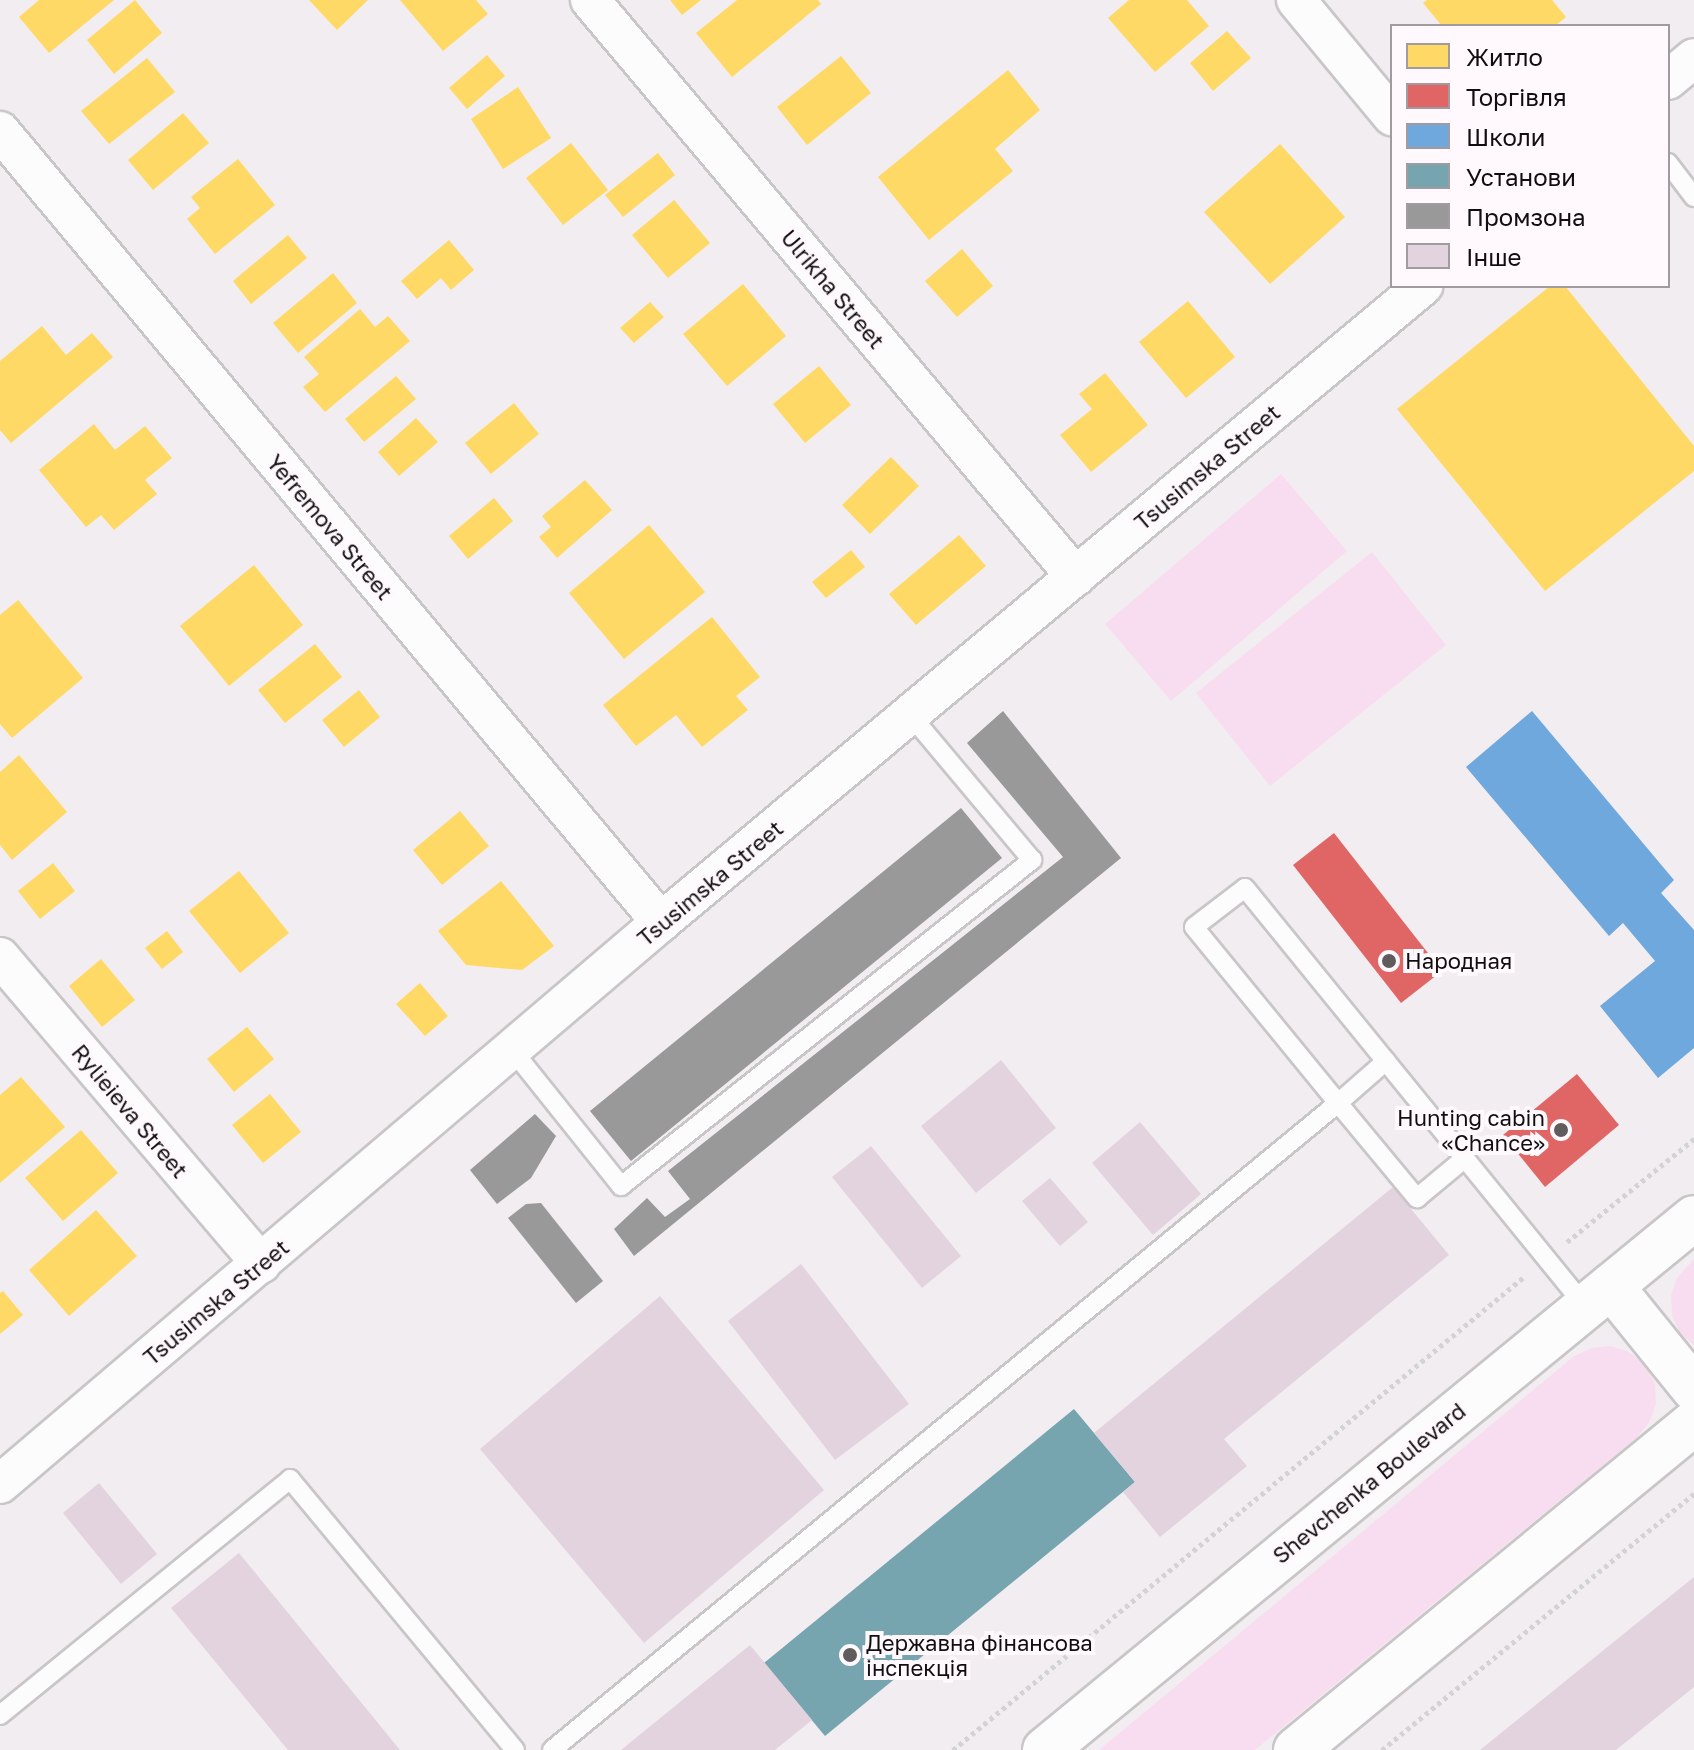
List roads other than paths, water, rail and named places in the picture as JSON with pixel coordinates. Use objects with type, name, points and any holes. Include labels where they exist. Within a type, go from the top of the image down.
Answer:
[{"type":"main road","name":"Shevchenka Boulevard","points":[[1045,1750],[1694,1218]]},
{"type":"main road","points":[[1598,1296],[1694,1389]]},
{"type":"main road","points":[[1296,1750],[1694,1423]]},
{"type":"street","name":"Ulrikha Street","points":[[590,0],[1076,577]]},
{"type":"street","points":[[1296,0],[1390,114]]},
{"type":"street","points":[[1670,78],[1694,58]]},
{"type":"street","name":"Yefremova Street","points":[[0,131],[661,922]]},
{"type":"street","name":"Tsusimska Street","points":[[0,1484],[513,1051],[661,922],[1421,288]]},
{"type":"street","name":"Rylieieva Street","points":[[0,957],[261,1264]]},
{"type":"lane","points":[[1670,166],[1694,197]]},
{"type":"lane","points":[[513,1051],[621,1186],[1032,860],[911,716]]},
{"type":"lane","points":[[1464,1159],[1417,1198],[1194,927],[1245,888],[1547,1259],[1598,1296]]},
{"type":"lane","points":[[552,1750],[1386,1061]]},
{"type":"lane","points":[[0,1715],[290,1479],[515,1750]]},
{"type":"place","name":"Народная","points":[[1389,961]]},
{"type":"place","name":"Hunting cabin «Chance»","points":[[1561,1130]]},
{"type":"place","name":"Державна фінансова інспекція","points":[[850,1655]]}]
